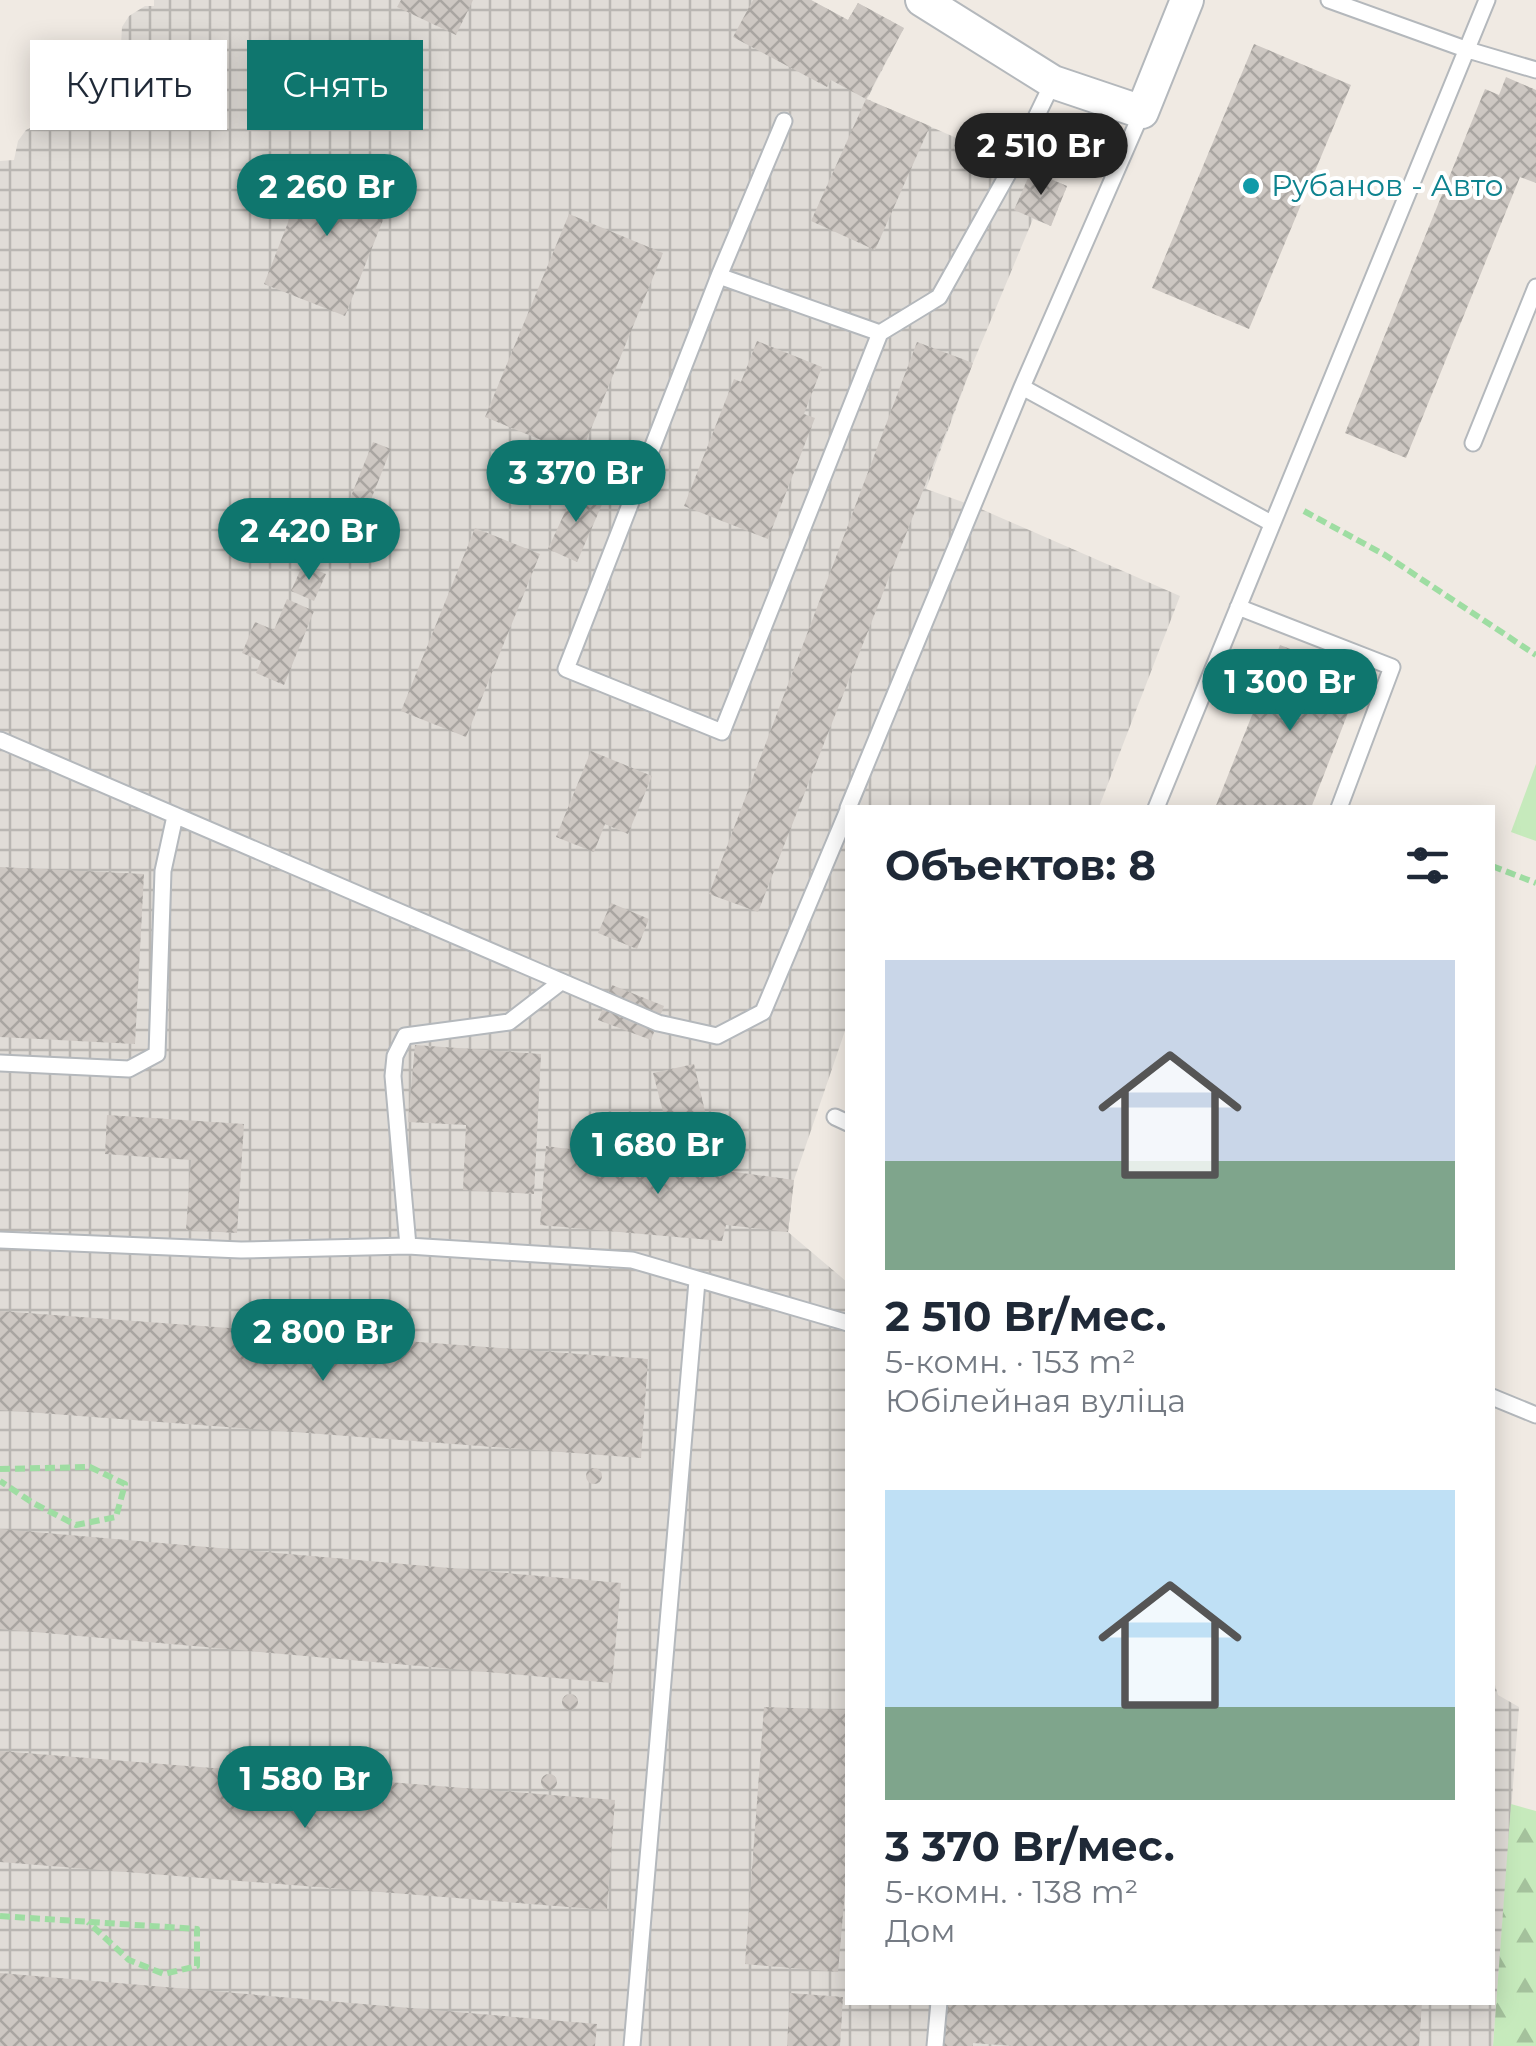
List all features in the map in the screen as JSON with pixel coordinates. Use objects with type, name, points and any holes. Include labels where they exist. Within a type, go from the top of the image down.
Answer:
[{"type":"street","points":[[922,0],[1052,82],[1142,112],[1187,0]]},
{"type":"lane","points":[[1330,0],[1536,70]]},
{"type":"lane","points":[[1157,805],[1487,0]]},
{"type":"lane","points":[[784,121],[719,276],[566,669],[722,732],[880,333],[938,297],[1014,163],[1052,82]]},
{"type":"lane","points":[[850,805],[1022,387],[1142,112]]},
{"type":"lane","points":[[719,276],[880,333]]},
{"type":"lane","points":[[1473,443],[1536,287]]},
{"type":"lane","points":[[1022,387],[1271,523]]},
{"type":"lane","points":[[1238,607],[1392,667],[1340,805]]},
{"type":"lane","points":[[0,740],[658,1023],[717,1036],[763,1012],[845,816]]},
{"type":"lane","points":[[0,1063],[130,1069],[157,1054],[163,871],[175,816]]},
{"type":"lane","points":[[408,1246],[393,1076],[396,1056],[406,1036],[509,1022],[562,982]]},
{"type":"lane","points":[[0,1240],[241,1250],[408,1246],[632,1260],[845,1322]]},
{"type":"lane","points":[[632,2046],[698,1281]]},
{"type":"lane","points":[[1495,1398],[1536,1415]]},
{"type":"lane","points":[[935,2046],[938,2005]]},
{"type":"path","points":[[1281,498],[1385,554],[1536,654]]},
{"type":"path","points":[[1495,867],[1536,883]]},
{"type":"path","points":[[0,1468],[90,1467],[125,1484],[116,1517],[76,1525],[0,1480]]},
{"type":"path","points":[[0,1916],[197,1929],[197,1966],[164,1974],[129,1960],[88,1922]]},
{"type":"shaded area","points":[[154,0],[811,0],[848,20],[858,3],[904,28],[867,99],[1067,186],[1051,226],[1033,219],[926,489],[1180,596],[1100,805],[845,805],[845,1031],[794,1180],[788,1232],[845,1280],[845,2005],[1495,2005],[1495,1685],[1498,1695],[1519,1707],[1493,2046],[0,2046],[0,161],[14,160],[18,141],[30,128],[227,130],[227,40],[121,40],[122,27],[129,16],[145,6],[154,6]]},
{"type":"green space","points":[[1536,764],[1536,841],[1511,832]]},
{"type":"green space","points":[[1511,1804],[1536,1811],[1536,2046],[1493,2046]]},
{"type":"building","points":[[401,0],[473,0],[456,35],[397,7]]},
{"type":"building","points":[[753,0],[811,0],[848,20],[858,3],[904,28],[866,99],[831,80],[827,87],[733,37]]},
{"type":"building","name":"Рубанов - Авто","points":[[1254,44],[1351,85],[1249,329],[1152,288]]},
{"type":"building","points":[[1506,77],[1536,90],[1536,183],[1520,177],[1406,458],[1345,433],[1485,89],[1499,95]]},
{"type":"building","points":[[866,99],[930,126],[875,250],[811,221]]},
{"type":"building","points":[[314,156],[365,177],[357,198],[387,210],[345,316],[264,284]]},
{"type":"building","points":[[1031,171],[1067,186],[1051,226],[1014,210]]},
{"type":"building","points":[[569,214],[663,253],[580,456],[485,417]]},
{"type":"building","points":[[757,341],[822,367],[804,414],[815,418],[768,539],[684,506],[734,379],[741,382]]},
{"type":"building","points":[[917,342],[973,363],[758,912],[709,894]]},
{"type":"building","points":[[373,442],[391,449],[355,540],[336,533]]},
{"type":"building","points":[[576,488],[604,500],[577,562],[548,549]]},
{"type":"building","points":[[475,528],[540,554],[466,737],[401,711]]},
{"type":"building","points":[[303,564],[326,574],[314,601],[291,591]]},
{"type":"building","points":[[287,599],[314,611],[284,685],[256,673],[261,661],[242,653],[255,622],[274,630]]},
{"type":"building","points":[[1280,645],[1362,677],[1312,805],[1216,805]]},
{"type":"building","points":[[591,751],[652,776],[628,834],[605,824],[594,852],[556,837]]},
{"type":"building","points":[[0,867],[144,874],[135,1044],[0,1037]]},
{"type":"building","points":[[611,903],[649,919],[637,949],[598,933]]},
{"type":"building","points":[[612,985],[664,1006],[651,1040],[598,1020]]},
{"type":"building","points":[[415,1045],[541,1054],[534,1194],[463,1190],[466,1125],[408,1122]]},
{"type":"building","points":[[694,1064],[707,1120],[668,1131],[653,1073]]},
{"type":"building","points":[[107,1115],[244,1124],[237,1233],[186,1230],[191,1160],[105,1154]]},
{"type":"building","points":[[546,1146],[794,1180],[788,1232],[726,1225],[722,1241],[540,1225]]},
{"type":"building","points":[[0,1311],[648,1359],[641,1458],[0,1410]]},
{"type":"building","points":[[594,1468],[602,1476],[594,1484],[586,1476]]},
{"type":"building","points":[[0,1529],[621,1583],[612,1683],[0,1629]]},
{"type":"building","points":[[570,1694],[578,1702],[570,1710],[562,1702]]},
{"type":"building","points":[[764,1707],[845,1710],[845,1891],[838,1972],[745,1964]]},
{"type":"building","points":[[0,1751],[615,1800],[607,1910],[0,1862]]},
{"type":"building","points":[[549,1774],[557,1782],[549,1790],[541,1782]]},
{"type":"building","points":[[0,1973],[597,2024],[595,2046],[0,2046]]},
{"type":"building","points":[[790,1993],[843,1997],[840,2046],[787,2046]]},
{"type":"building","points":[[943,2005],[1422,2005],[1419,2046],[940,2046]]},
{"type":"place","name":"Рубанов - Авто","points":[[1251,186]]}]
